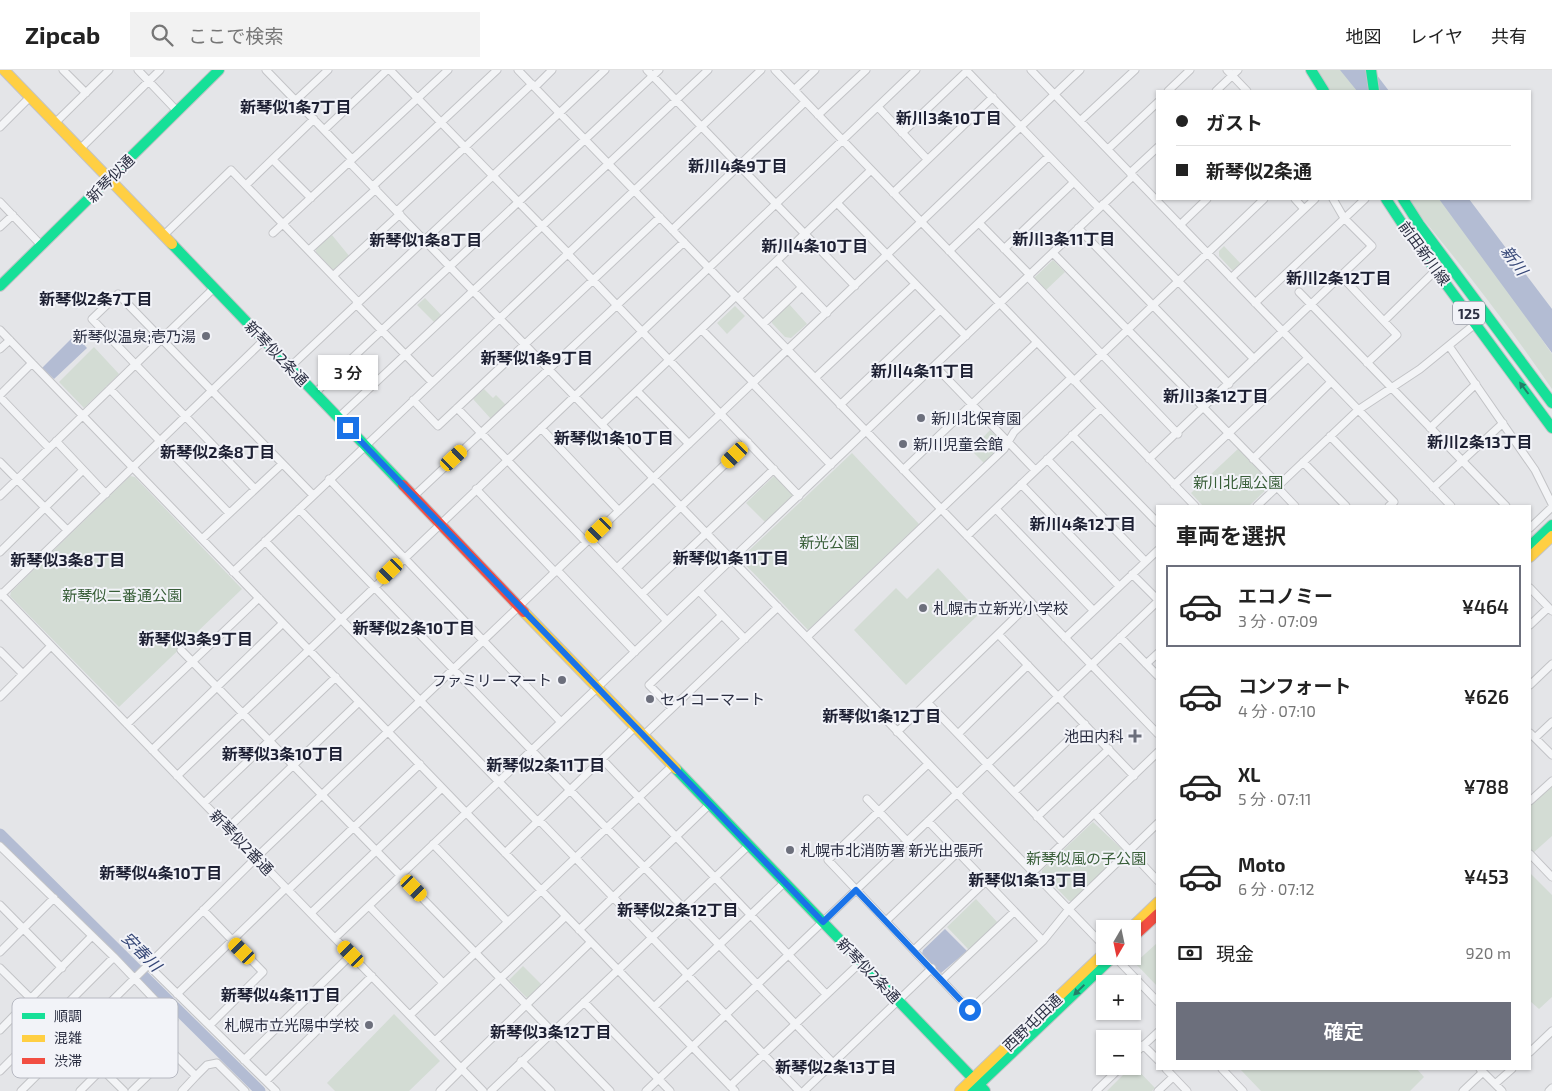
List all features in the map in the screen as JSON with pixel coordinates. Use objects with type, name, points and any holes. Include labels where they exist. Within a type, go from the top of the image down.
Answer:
[{"type":"street","points":[[63,70],[86,93]]},
{"type":"street","points":[[55,123],[110,70]]},
{"type":"street","points":[[138,70],[177,111]]},
{"type":"street","points":[[80,149],[160,70]]},
{"type":"street","name":"新琴似通","points":[[0,286],[219,70]]},
{"type":"street","points":[[296,101],[328,70]]},
{"type":"street","points":[[324,130],[388,70],[517,203],[542,226],[799,496]]},
{"type":"street","points":[[273,233],[448,70]]},
{"type":"street","points":[[309,250],[497,70]]},
{"type":"street","points":[[518,70],[1156,732]]},
{"type":"street","points":[[334,275],[465,149],[552,70]]},
{"type":"street","points":[[290,367],[605,70]]},
{"type":"street","points":[[647,70],[855,286]]},
{"type":"street","points":[[315,393],[659,70]]},
{"type":"street","points":[[339,418],[708,70]]},
{"type":"street","points":[[233,572],[761,70]]},
{"type":"street","points":[[775,70],[1194,505]]},
{"type":"street","points":[[794,90],[815,70]]},
{"type":"street","points":[[818,115],[866,70]]},
{"type":"street","points":[[902,70],[909,77]]},
{"type":"street","points":[[177,776],[404,557],[916,70]]},
{"type":"street","points":[[902,133],[966,70],[1074,182],[1179,281],[1254,360]]},
{"type":"street","points":[[1031,70],[1156,198]]},
{"type":"street","points":[[114,998],[256,857],[1080,70]]},
{"type":"street","points":[[1080,121],[1135,70]]},
{"type":"street","points":[[1169,90],[1190,70]]},
{"type":"street","points":[[1227,70],[1246,90]]},
{"type":"street","points":[[1217,90],[1238,70]]},
{"type":"street","points":[[1311,70],[1323,90]]},
{"type":"street","points":[[1371,70],[1374,90]]},
{"type":"street","points":[[270,71],[374,187],[1096,938]]},
{"type":"street","name":"新琴似2条通","points":[[3,72],[109,178],[636,726],[898,1000],[977,1086]]},
{"type":"street","points":[[0,127],[30,97]]},
{"type":"street","points":[[893,193],[993,97]]},
{"type":"street","points":[[672,230],[805,102]]},
{"type":"street","points":[[1108,149],[1156,104]]},
{"type":"street","points":[[878,107],[928,160]]},
{"type":"street","points":[[246,185],[314,119]]},
{"type":"street","points":[[334,938],[402,876],[433,844],[532,752],[699,590],[1000,304],[1101,206],[1156,149]]},
{"type":"street","points":[[949,251],[1049,156]]},
{"type":"street","points":[[273,160],[311,198]]},
{"type":"street","points":[[164,235],[231,170],[334,275],[357,303],[432,382]]},
{"type":"street","points":[[602,424],[777,261],[871,170]]},
{"type":"street","points":[[1004,249],[1074,182]]},
{"type":"street","points":[[1158,200],[1207,254],[1450,505]]},
{"type":"street","points":[[1180,225],[1206,200]]},
{"type":"street","points":[[807,637],[1004,450],[1014,432],[1102,355],[1263,200]]},
{"type":"street","points":[[1296,200],[1304,209]]},
{"type":"street","points":[[1231,278],[1314,200]]},
{"type":"street","points":[[1149,459],[1178,434],[1372,246],[1344,218],[1334,200]]},
{"type":"street","points":[[1255,303],[1364,200]]},
{"type":"street","name":"前田新川線","points":[[1387,200],[1552,428]]},
{"type":"street","name":"前田新川線","points":[[1404,200],[1552,403]]},
{"type":"street","points":[[0,202],[41,245]]},
{"type":"street","points":[[837,203],[966,336]]},
{"type":"street","points":[[0,227],[13,214]]},
{"type":"street","points":[[413,400],[438,426],[660,217]]},
{"type":"street","points":[[979,223],[1178,434]]},
{"type":"street","points":[[1078,228],[1229,384]]},
{"type":"street","points":[[414,496],[684,242]]},
{"type":"street","points":[[1053,253],[1253,459],[1294,505]]},
{"type":"street","points":[[777,261],[827,313]]},
{"type":"street","points":[[1384,320],[1436,270]]},
{"type":"street","points":[[1341,276],[1397,335],[1367,363]]},
{"type":"street","points":[[815,378],[915,284]]},
{"type":"street","points":[[763,324],[802,287]]},
{"type":"street","points":[[0,496],[214,288]]},
{"type":"street","points":[[1299,292],[1505,505]]},
{"type":"street","points":[[255,489],[92,319],[118,294],[313,495]]},
{"type":"street","points":[[840,404],[940,310]]},
{"type":"street","points":[[1258,505],[1358,410],[1449,346],[1486,315]]},
{"type":"street","points":[[0,330],[732,1088],[764,1054],[861,962]]},
{"type":"street","points":[[702,330],[830,465]]},
{"type":"street","points":[[0,349],[10,340]]},
{"type":"street","points":[[0,595],[264,340]]},
{"type":"street","points":[[904,470],[1037,342]]},
{"type":"street","points":[[1449,346],[1535,470],[1552,505],[1531,527]]},
{"type":"street","points":[[1174,485],[1308,358]]},
{"type":"street","points":[[32,363],[0,396],[49,448]]},
{"type":"street","points":[[935,366],[1035,470]]},
{"type":"street","points":[[1253,459],[1332,382]]},
{"type":"street","points":[[1430,428],[1476,384]]},
{"type":"street","points":[[110,389],[229,513]]},
{"type":"street","points":[[637,391],[689,444]]},
{"type":"street","points":[[457,408],[617,568],[667,621]]},
{"type":"street","points":[[967,536],[1100,408]]},
{"type":"street","points":[[1433,488],[1503,422]]},
{"type":"street","points":[[541,428],[619,511]]},
{"type":"street","points":[[1072,435],[1156,521]]},
{"type":"street","points":[[1330,436],[1394,502],[1390,505]]},
{"type":"street","points":[[56,441],[106,494]]},
{"type":"street","points":[[617,568],[748,442]]},
{"type":"street","points":[[1047,459],[1145,561]]},
{"type":"street","points":[[0,462],[67,530]]},
{"type":"street","points":[[1303,462],[1345,505]]},
{"type":"street","points":[[202,539],[282,464]]},
{"type":"street","points":[[0,552],[83,470]]},
{"type":"street","points":[[642,594],[774,470]]},
{"type":"street","points":[[329,479],[562,722]]},
{"type":"street","points":[[1021,484],[1119,586]]},
{"type":"street","points":[[476,489],[635,652]]},
{"type":"street","points":[[299,509],[833,1063]]},
{"type":"street","points":[[996,509],[1094,610]]},
{"type":"street","points":[[1531,545],[1552,525]]},
{"type":"street","points":[[1531,556],[1552,536]]},
{"type":"street","points":[[265,541],[419,702],[576,858],[799,1091]]},
{"type":"street","points":[[1065,638],[1156,552]]},
{"type":"street","points":[[1132,574],[1156,599]]},
{"type":"street","points":[[1531,589],[1550,609],[1531,624]]},
{"type":"street","points":[[699,590],[745,639]]},
{"type":"street","name":"新琴似2番通","points":[[0,595],[52,646],[483,1091]]},
{"type":"street","points":[[127,724],[258,598]]},
{"type":"street","points":[[897,732],[1031,602]]},
{"type":"street","points":[[646,1091],[1156,603]]},
{"type":"street","points":[[644,735],[778,607]]},
{"type":"street","points":[[672,708],[649,685],[722,615]]},
{"type":"street","points":[[152,750],[283,623]]},
{"type":"street","points":[[999,635],[1134,776]]},
{"type":"street","points":[[1120,637],[1156,674]]},
{"type":"street","points":[[0,697],[52,646]]},
{"type":"street","points":[[181,650],[610,1091]]},
{"type":"street","points":[[0,651],[23,674]]},
{"type":"street","points":[[1146,664],[1156,655]]},
{"type":"street","points":[[1531,684],[1552,664]]},
{"type":"street","points":[[958,734],[1028,665]]},
{"type":"street","points":[[204,803],[336,677]]},
{"type":"street","points":[[228,828],[359,702]]},
{"type":"street","points":[[928,703],[1063,843]]},
{"type":"street","points":[[1552,722],[1533,735],[1552,755]]},
{"type":"street","points":[[1014,792],[1085,724]]},
{"type":"street","points":[[505,853],[636,726]]},
{"type":"street","points":[[1037,817],[1109,749]]},
{"type":"street","points":[[1033,872],[1156,754]]},
{"type":"street","points":[[602,758],[826,994]]},
{"type":"street","points":[[177,994],[231,940],[355,828],[420,764]]},
{"type":"street","points":[[928,764],[828,860],[970,1010],[1043,941],[1069,910],[1156,825]]},
{"type":"street","points":[[410,1015],[673,765]]},
{"type":"street","points":[[1531,797],[1552,781]]},
{"type":"street","points":[[311,913],[442,788]]},
{"type":"street","points":[[867,799],[908,841]]},
{"type":"street","points":[[579,930],[645,869],[710,804]]},
{"type":"street","points":[[1094,813],[1156,879]]},
{"type":"street","points":[[928,821],[1043,941]]},
{"type":"street","points":[[433,844],[508,922]]},
{"type":"street","points":[[491,1091],[618,969],[653,939],[716,879],[749,845]]},
{"type":"street","points":[[0,846],[135,977],[153,998]]},
{"type":"street","points":[[886,920],[958,852]]},
{"type":"street","points":[[1531,857],[1552,877]]},
{"type":"street","points":[[914,950],[986,881]]},
{"type":"street","points":[[654,1007],[784,882]]},
{"type":"street","points":[[0,952],[54,898]]},
{"type":"street","points":[[1139,920],[1156,904]]},
{"type":"street","points":[[0,905],[62,968]]},
{"type":"street","points":[[370,906],[443,983]]},
{"type":"street","points":[[203,910],[263,972],[210,1025]]},
{"type":"street","points":[[943,980],[1014,912]]},
{"type":"street","points":[[435,1041],[566,916]]},
{"type":"street","points":[[1141,930],[1156,916]]},
{"type":"street","points":[[32,998],[92,936]]},
{"type":"street","points":[[440,1091],[591,942]]},
{"type":"street","points":[[244,1060],[351,954]]},
{"type":"street","points":[[74,998],[114,957]]},
{"type":"street","name":"西野屯田通","points":[[977,1086],[1096,961]]},
{"type":"street","name":"西野屯田通","points":[[960,1091],[977,1086],[1105,965]]},
{"type":"street","points":[[1123,965],[1156,1000]]},
{"type":"street","points":[[146,967],[210,1025],[276,1091]]},
{"type":"street","points":[[0,968],[30,998]]},
{"type":"street","points":[[804,1091],[932,968]]},
{"type":"street","points":[[266,1081],[372,976]]},
{"type":"street","points":[[584,1002],[670,1091]]},
{"type":"street","points":[[0,1030],[12,1018]]},
{"type":"street","points":[[1531,1051],[1552,1031]]},
{"type":"street","points":[[1141,1048],[1156,1034]]},
{"type":"street","points":[[1144,1045],[1156,1058]]},
{"type":"street","points":[[178,1058],[196,1076]]},
{"type":"street","points":[[0,1071],[12,1059]]},
{"type":"street","points":[[522,1061],[551,1091]]},
{"type":"street","points":[[182,1091],[207,1065],[217,1063],[245,1091]]},
{"type":"street","points":[[1167,1070],[1187,1091]]},
{"type":"street","points":[[1223,1070],[1243,1091]]},
{"type":"street","points":[[1463,1091],[1482,1070],[1502,1091]]},
{"type":"street","points":[[1495,1084],[1511,1070]]},
{"type":"street","points":[[1096,1091],[1113,1075]]},
{"type":"street","points":[[1158,1091],[1173,1077]]},
{"type":"street","points":[[22,1091],[35,1078]]},
{"type":"street","points":[[80,1091],[93,1078]]},
{"type":"street","points":[[111,1078],[124,1091]]},
{"type":"street","points":[[132,1091],[145,1078]]},
{"type":"street","points":[[1549,1091],[1552,1088]]},
{"type":"green space","points":[[1318,70],[1349,70],[1364,90],[1329,90]]},
{"type":"green space","points":[[1407,200],[1446,200],[1552,354],[1552,389],[1482,292]]},
{"type":"green space","points":[[332,235],[350,257],[337,269],[332,269],[316,252],[316,248]]},
{"type":"green space","points":[[1224,246],[1241,264],[1235,270],[1232,270],[1219,256],[1219,251]]},
{"type":"green space","points":[[1053,260],[1065,272],[1046,290],[1034,278]]},
{"type":"green space","points":[[425,298],[443,317],[436,324],[417,305]]},
{"type":"green space","points":[[789,304],[807,324],[791,338],[785,337],[772,323],[772,320]]},
{"type":"green space","points":[[735,306],[745,316],[727,334],[717,323]]},
{"type":"green space","points":[[94,347],[119,374],[84,408],[59,382]]},
{"type":"green space","points":[[484,389],[493,398],[496,395],[506,405],[491,419],[473,399]]},
{"type":"green space","points":[[990,430],[1003,442],[1001,449],[985,464],[971,450]]},
{"type":"green space","name":"新川北風公園","points":[[1239,448],[1271,482],[1271,485],[1250,505],[1202,505],[1191,493]]},
{"type":"green space","name":"新光公園","points":[[852,453],[919,524],[808,630],[740,559]]},
{"type":"green space","points":[[775,475],[795,496],[766,523],[746,503]]},
{"type":"green space","name":"新琴似二番通公園","points":[[130,476],[135,477],[242,589],[119,707],[10,596],[11,592]]},
{"type":"green space","points":[[938,568],[980,613],[906,685],[854,630],[896,588],[907,599]]},
{"type":"green space","points":[[1552,784],[1552,836],[1533,853],[1531,851],[1531,804]]},
{"type":"green space","name":"新琴似風の子公園","points":[[1093,822],[1123,850],[1123,853],[1072,901],[1069,901],[1042,873],[1042,870]]},
{"type":"green space","points":[[1531,874],[1552,895],[1552,997],[1539,1009],[1531,1002]]},
{"type":"green space","points":[[976,899],[998,923],[969,950],[947,927]]},
{"type":"green space","points":[[1156,944],[1156,985],[1137,965],[1141,965],[1141,958]]},
{"type":"green space","points":[[523,966],[543,986],[528,999],[509,980]]},
{"type":"green space","points":[[394,1014],[440,1061],[409,1091],[335,1091],[327,1083]]},
{"type":"green space","points":[[1241,1070],[1418,1070],[1424,1077],[1410,1091],[1261,1091]]},
{"type":"green space","points":[[1141,1073],[1155,1088],[1152,1091],[1107,1091],[1123,1075],[1141,1075]]},
{"type":"water","points":[[1340,70],[1373,70],[1388,90],[1356,90]]},
{"type":"water","name":"新川","points":[[1440,200],[1470,200],[1552,309],[1552,353]]},
{"type":"water","points":[[75,335],[87,348],[54,379],[42,368]]},
{"type":"water","points":[[945,929],[967,951],[941,973],[922,954],[923,950]]},
{"type":"waterway","name":"安春川","points":[[0,834],[166,998]]},
{"type":"waterway","name":"安春川","points":[[178,1010],[260,1091]]},
{"type":"traffic: fast","points":[[0,286],[219,70]]},
{"type":"traffic: fast","points":[[1311,70],[1323,90]]},
{"type":"traffic: fast","points":[[1371,70],[1374,90]]},
{"type":"traffic: fast","points":[[1387,200],[1409,234],[1552,428]]},
{"type":"traffic: fast","points":[[1404,200],[1419,224],[1552,403]]},
{"type":"traffic: fast","points":[[172,244],[403,485]]},
{"type":"traffic: fast","points":[[1531,545],[1552,525]]},
{"type":"traffic: fast","points":[[676,769],[985,1091]]},
{"type":"traffic: fast","points":[[972,1091],[1105,965]]},
{"type":"traffic: slow","points":[[4,70],[172,244]]},
{"type":"traffic: slow","points":[[1531,556],[1552,536]]},
{"type":"traffic: slow","points":[[524,612],[676,769]]},
{"type":"traffic: slow","points":[[1139,920],[1156,904]]},
{"type":"traffic: slow","points":[[960,1091],[1096,961]]},
{"type":"traffic: jam","points":[[403,485],[524,612]]},
{"type":"traffic: jam","points":[[1141,930],[1156,916]]},
{"type":"place","name":"新琴似温泉;壱乃湯","points":[[206,336]]},
{"type":"place","name":"新川北保育園","points":[[921,418]]},
{"type":"place","name":"新川児童会館","points":[[903,444]]},
{"type":"place","name":"札幌市立新光小学校","points":[[923,608]]},
{"type":"place","name":"ファミリーマート","points":[[562,680]]},
{"type":"place","name":"セイコーマート","points":[[650,699]]},
{"type":"place","name":"池田内科","points":[[1135,736]]},
{"type":"place","name":"札幌市北消防署 新光出張所","points":[[790,850]]},
{"type":"place","name":"札幌市立光陽中学校","points":[[369,1025]]},
{"type":"district","name":"新琴似1条7丁目","points":[[296,106]]},
{"type":"district","name":"新川3条10丁目","points":[[949,117]]},
{"type":"district","name":"新川4条9丁目","points":[[738,165]]},
{"type":"district","name":"新川3条11丁目","points":[[1064,238]]},
{"type":"district","name":"新琴似1条8丁目","points":[[426,239]]},
{"type":"district","name":"新川4条10丁目","points":[[815,245]]},
{"type":"district","name":"新川2条12丁目","points":[[1339,277]]},
{"type":"district","name":"新琴似2条7丁目","points":[[96,298]]},
{"type":"district","name":"新琴似1条9丁目","points":[[537,357]]},
{"type":"district","name":"新川4条11丁目","points":[[923,370]]},
{"type":"district","name":"新川3条12丁目","points":[[1216,395]]},
{"type":"district","name":"新琴似1条10丁目","points":[[614,437]]},
{"type":"district","name":"新川2条13丁目","points":[[1480,441]]},
{"type":"district","name":"新琴似2条8丁目","points":[[218,451]]},
{"type":"district","name":"新川4条12丁目","points":[[1083,523]]},
{"type":"district","name":"新琴似1条11丁目","points":[[731,557]]},
{"type":"district","name":"新琴似3条8丁目","points":[[68,559]]},
{"type":"district","name":"新琴似2条10丁目","points":[[414,627]]},
{"type":"district","name":"新琴似3条9丁目","points":[[196,638]]},
{"type":"district","name":"新琴似1条12丁目","points":[[882,715]]},
{"type":"district","name":"新琴似3条10丁目","points":[[283,753]]},
{"type":"district","name":"新琴似2条11丁目","points":[[546,764]]},
{"type":"district","name":"新琴似4条10丁目","points":[[161,872]]},
{"type":"district","name":"新琴似1条13丁目","points":[[1028,879]]},
{"type":"district","name":"新琴似2条12丁目","points":[[678,909]]},
{"type":"district","name":"新琴似4条11丁目","points":[[281,994]]},
{"type":"district","name":"新琴似3条12丁目","points":[[551,1031]]},
{"type":"district","name":"新琴似2条13丁目","points":[[836,1066]]},
{"type":"route","points":[[348,428],[823,922],[856,890],[970,1010]]}]
